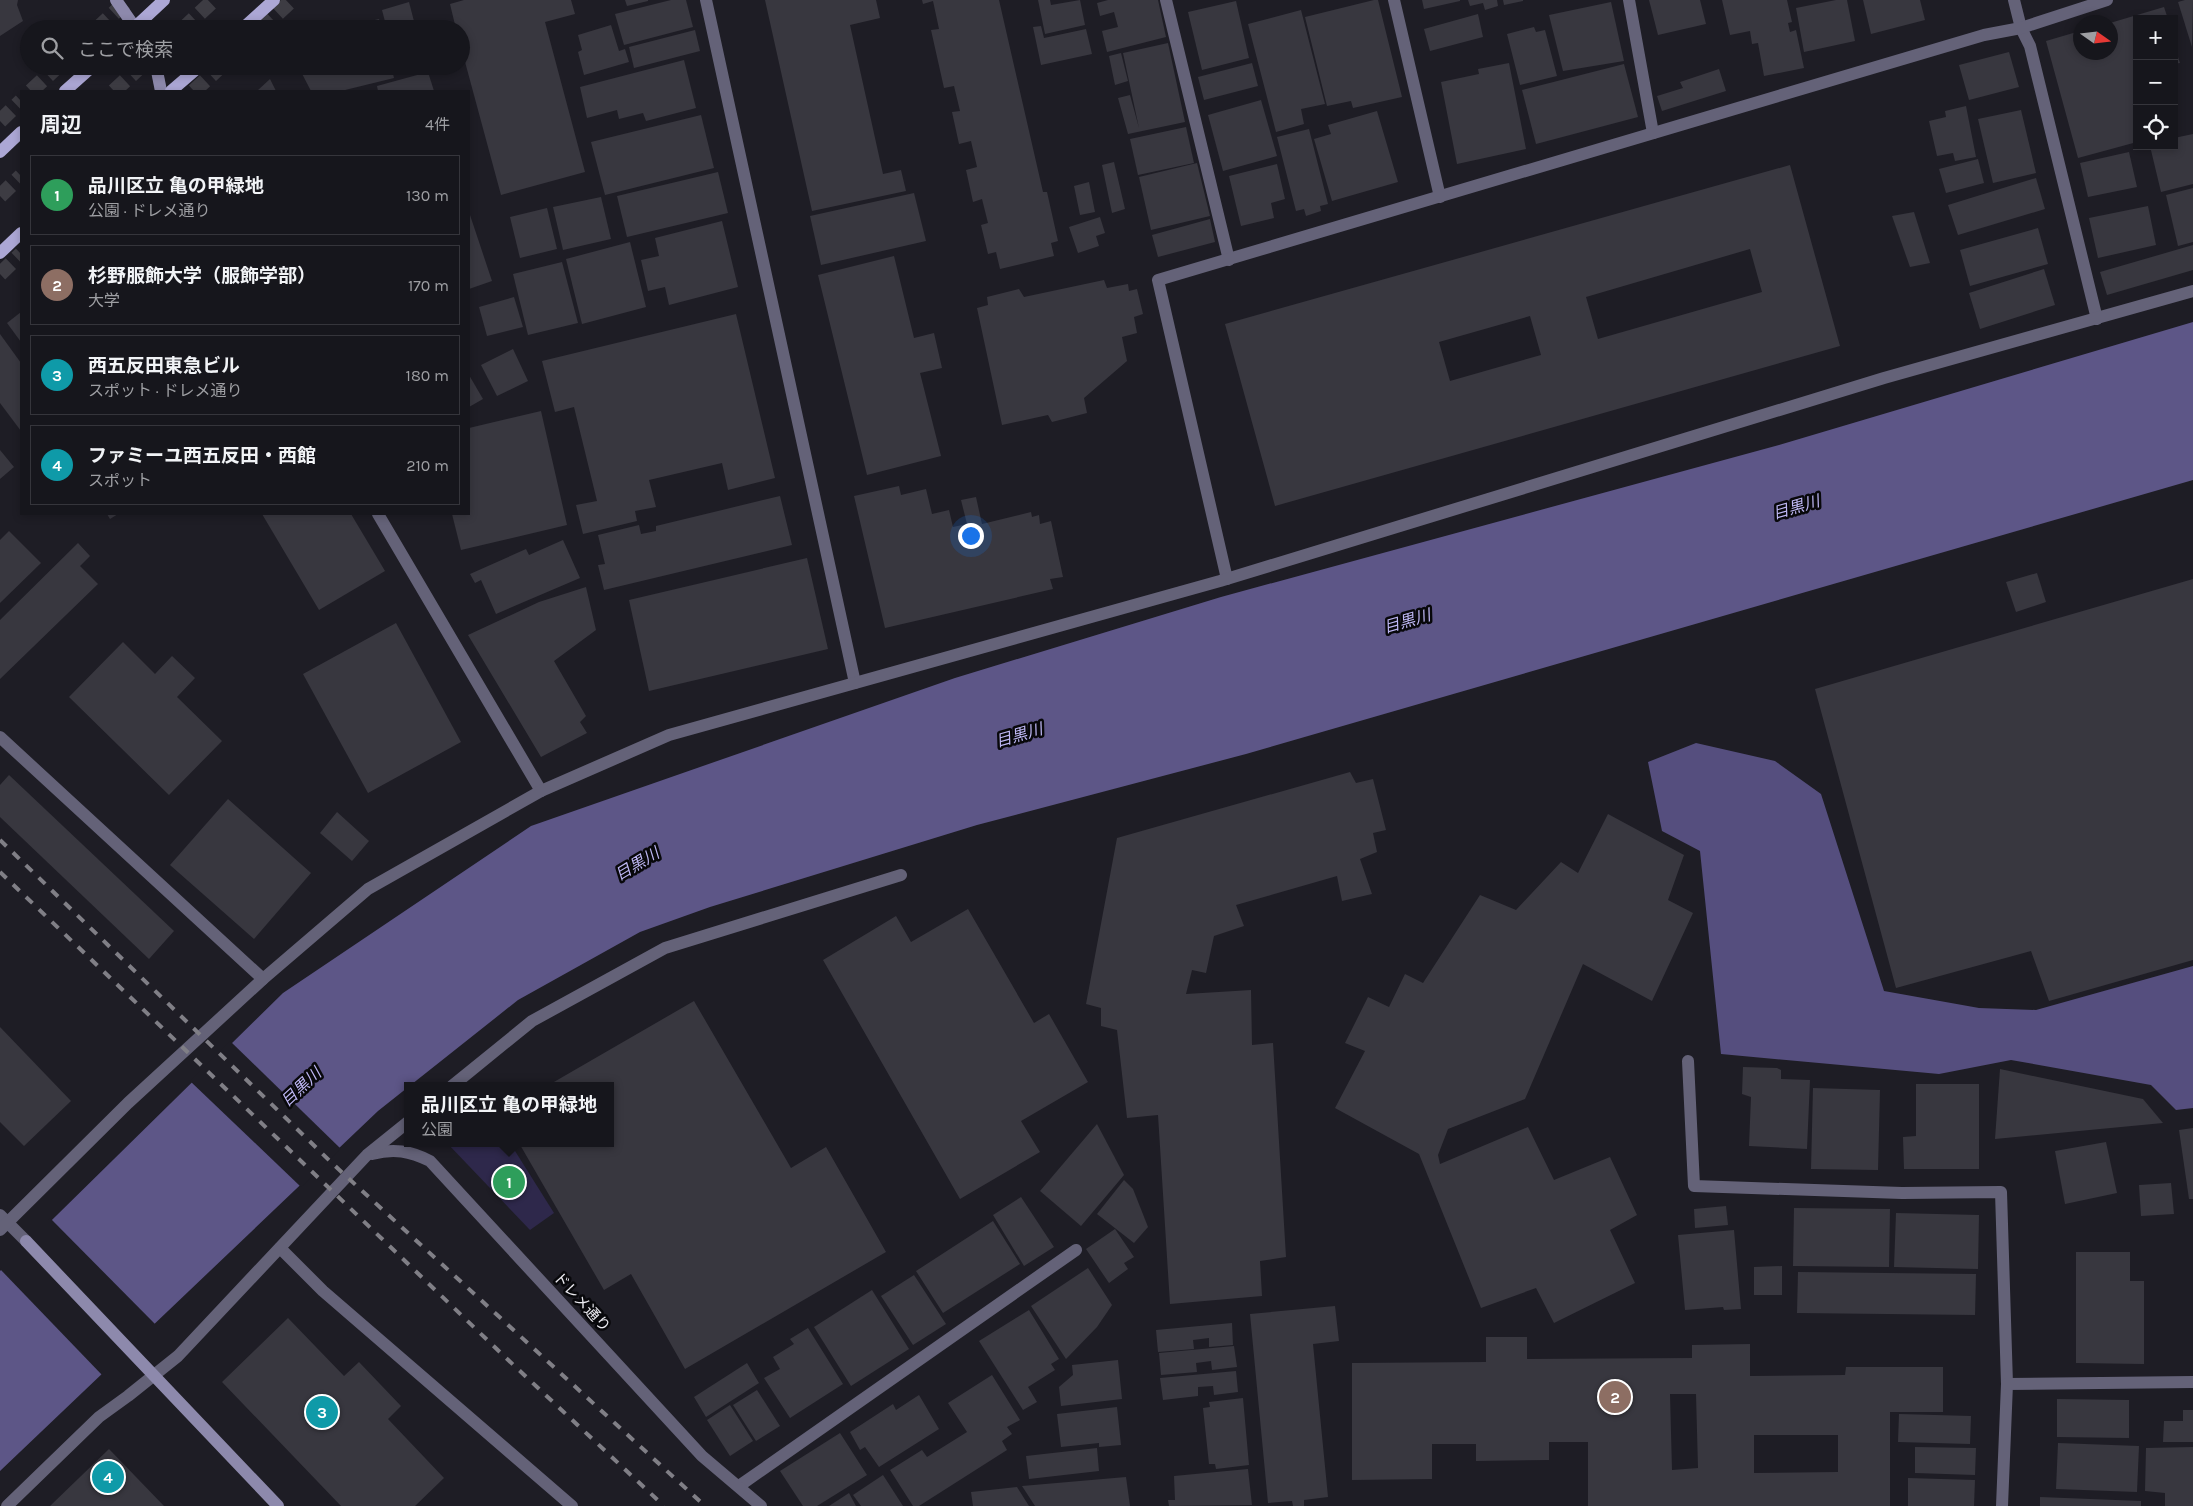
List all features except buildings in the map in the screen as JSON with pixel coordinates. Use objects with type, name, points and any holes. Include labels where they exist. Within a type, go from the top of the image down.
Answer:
[{"type":"main road","points":[[143,20],[164,0]]},
{"type":"main road","points":[[252,20],[274,0]]},
{"type":"main road","points":[[66,90],[82,75]]},
{"type":"main road","points":[[172,90],[190,75]]},
{"type":"main road","points":[[0,152],[20,133]]},
{"type":"main road","points":[[0,253],[20,234]]},
{"type":"street","points":[[116,0],[129,20]]},
{"type":"street","points":[[706,0],[855,683]]},
{"type":"street","points":[[1166,0],[1229,260]]},
{"type":"street","points":[[1394,0],[1440,197]]},
{"type":"street","points":[[1629,0],[1653,133]]},
{"type":"street","points":[[2014,0],[2021,28],[2030,46],[2097,320]]},
{"type":"street","points":[[1226,579],[1158,280],[1984,35],[2021,28],[2107,0]]},
{"type":"street","points":[[158,75],[161,90]]},
{"type":"street","points":[[278,1506],[26,1241],[2,1222],[263,979],[368,889],[541,791],[669,735],[1226,579],[1884,378],[2193,292]]},
{"type":"street","points":[[379,515],[541,791]]},
{"type":"street","points":[[0,737],[263,979]]},
{"type":"street","points":[[457,1082],[532,1020],[666,948],[901,875]]},
{"type":"street","points":[[1688,1061],[1694,1186],[1902,1193],[2001,1192],[2007,1384],[2002,1506]]},
{"type":"street","points":[[7,1506],[99,1417],[153,1376],[191,1342],[367,1155],[404,1125]]},
{"type":"street","name":"ドレメ通り","points":[[367,1155],[390,1149],[414,1152],[430,1161],[702,1456],[761,1506]]},
{"type":"street","points":[[280,1248],[323,1291],[572,1506]]},
{"type":"street","points":[[739,1486],[1076,1250]]},
{"type":"street","points":[[2007,1384],[2193,1382]]},
{"type":"shaded area","points":[[1696,743],[1775,761],[1821,794],[1884,991],[1979,1008],[2036,1010],[2193,966],[2193,1108],[2176,1110],[2151,1085],[2011,1060],[1939,1074],[1721,1054],[1700,851],[1662,831],[1648,762]]},
{"type":"shaded area","points":[[451,1147],[513,1147],[554,1213],[530,1230]]},
{"type":"water","name":"目黒川","points":[[2193,322],[2193,480],[1246,754],[977,825],[710,907],[640,932],[518,1000],[415,1082],[404,1082],[404,1090],[378,1111],[0,1471],[0,1271],[283,993],[531,826],[955,678],[1221,597],[1779,445]]},
{"type":"pier","points":[[230,1041],[341,1149],[301,1187],[190,1081]]},
{"type":"pier","points":[[50,1218],[156,1325],[103,1376],[0,1269]]},
{"type":"tunnel","points":[[107,20],[128,0]]},
{"type":"tunnel","points":[[193,20],[214,0]]},
{"type":"tunnel","points":[[271,20],[292,0]]},
{"type":"tunnel","points":[[32,90],[48,75]]},
{"type":"tunnel","points":[[115,90],[131,75]]},
{"type":"tunnel","points":[[195,90],[211,75]]},
{"type":"tunnel","points":[[0,121],[20,102]]},
{"type":"tunnel","points":[[0,196],[20,177]]},
{"type":"tunnel","points":[[0,274],[20,255]]},
{"type":"railway","points":[[0,840],[334,1165],[705,1506]]},
{"type":"railway","points":[[0,872],[505,1357],[664,1506]]},
{"type":"place","name":"品川区立 亀の甲緑地","points":[[509,1182]]},
{"type":"place","name":"杉野服飾大学（服飾学部）","points":[[1615,1397]]},
{"type":"place","name":"西五反田東急ビル","points":[[322,1412]]},
{"type":"place","name":"ファミーユ西五反田・西館","points":[[108,1477]]}]
